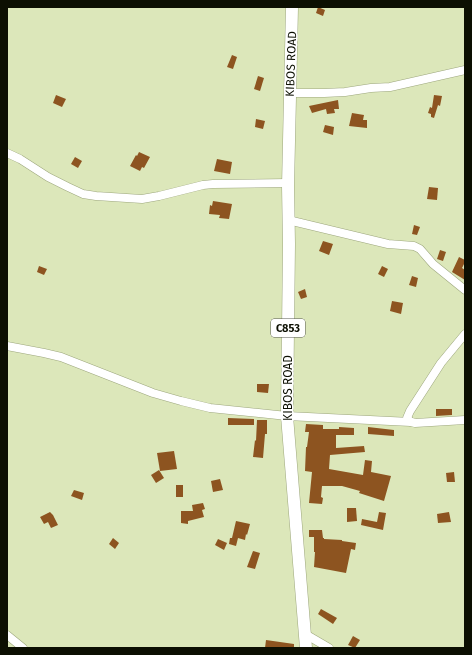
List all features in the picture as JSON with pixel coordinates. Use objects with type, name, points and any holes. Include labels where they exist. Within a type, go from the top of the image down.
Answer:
[{"type":"main road","name":"KIBOS ROAD","points":[[292,7],[288,183],[287,416],[306,648]]},
{"type":"street","points":[[290,93],[345,92],[390,87],[465,70]]},
{"type":"street","points":[[7,153],[20,159],[68,188],[83,194],[110,197],[142,199],[203,185],[214,184],[288,183]]},
{"type":"street","points":[[288,220],[388,244],[414,246],[420,249],[433,264],[465,290]]},
{"type":"street","points":[[411,422],[407,418],[410,411],[441,363],[465,334]]},
{"type":"street","points":[[7,346],[61,357],[153,393],[210,408],[287,416],[411,422],[465,420]]},
{"type":"street","points":[[305,634],[329,648]]},
{"type":"street","points":[[7,635],[23,648]]},
{"type":"building","points":[[318,7],[325,10],[323,16],[316,13]]},
{"type":"building","points":[[232,55],[237,57],[233,69],[227,67]]},
{"type":"building","points":[[258,76],[264,78],[260,91],[254,89]]},
{"type":"building","points":[[56,95],[66,99],[62,107],[53,103]]},
{"type":"building","points":[[434,95],[442,96],[440,106],[438,105],[434,118],[428,113],[430,107],[432,108]]},
{"type":"building","points":[[338,100],[339,109],[334,109],[335,113],[327,114],[326,109],[312,113],[309,106]]},
{"type":"building","points":[[352,113],[364,115],[363,120],[367,120],[367,128],[349,126]]},
{"type":"building","points":[[256,119],[265,121],[263,129],[255,127]]},
{"type":"building","points":[[325,125],[334,127],[333,135],[323,132]]},
{"type":"building","points":[[139,152],[150,157],[144,168],[142,167],[140,171],[130,166]]},
{"type":"building","points":[[75,157],[82,161],[78,168],[71,164]]},
{"type":"building","points":[[217,159],[232,162],[230,174],[214,171]]},
{"type":"building","points":[[429,187],[438,188],[437,200],[427,199]]},
{"type":"building","points":[[213,201],[232,204],[229,219],[219,218],[220,215],[209,214],[210,205],[212,206]]},
{"type":"building","points":[[414,225],[420,227],[417,235],[412,234]]},
{"type":"building","points":[[323,241],[333,244],[329,255],[319,251]]},
{"type":"building","points":[[440,250],[446,252],[443,261],[437,259]]},
{"type":"building","points":[[459,257],[465,260],[462,268],[465,270],[465,280],[452,272]]},
{"type":"building","points":[[39,266],[47,269],[44,275],[37,272]]},
{"type":"building","points":[[382,266],[388,269],[384,277],[378,274]]},
{"type":"building","points":[[412,276],[418,278],[416,287],[409,285]]},
{"type":"building","points":[[305,289],[307,297],[301,299],[298,292]]},
{"type":"building","points":[[392,301],[403,303],[401,314],[390,311]]},
{"type":"building","points":[[257,384],[269,384],[268,393],[257,392]]},
{"type":"building","points":[[436,409],[452,409],[452,415],[436,416]]},
{"type":"building","points":[[228,418],[254,419],[254,425],[228,425]]},
{"type":"building","points":[[257,420],[267,420],[267,434],[265,434],[263,458],[253,457],[255,440],[256,441]]},
{"type":"building","points":[[306,424],[323,425],[323,429],[339,429],[339,427],[354,428],[354,435],[336,435],[336,448],[364,446],[365,452],[330,455],[329,469],[363,475],[365,460],[372,461],[371,472],[391,476],[384,501],[359,493],[360,491],[342,486],[322,486],[322,504],[309,503],[312,472],[305,471],[306,447],[309,432],[305,432]]},
{"type":"building","points":[[368,427],[394,430],[394,436],[368,434]]},
{"type":"building","points":[[174,451],[177,469],[160,471],[157,453]]},
{"type":"building","points":[[159,470],[164,478],[156,483],[151,475]]},
{"type":"building","points":[[454,472],[455,482],[447,482],[446,473]]},
{"type":"building","points":[[220,479],[223,490],[213,492],[211,481]]},
{"type":"building","points":[[176,485],[183,485],[183,497],[176,497]]},
{"type":"building","points":[[74,490],[84,493],[82,500],[71,496]]},
{"type":"building","points":[[203,503],[205,509],[202,510],[204,517],[188,521],[188,524],[181,523],[181,511],[193,511],[192,505]]},
{"type":"building","points":[[347,508],[356,508],[357,521],[347,522]]},
{"type":"building","points":[[50,512],[58,525],[51,528],[48,522],[44,524],[40,517]]},
{"type":"building","points":[[379,512],[386,513],[383,530],[361,525],[362,519],[377,522]]},
{"type":"building","points":[[449,512],[451,522],[438,523],[437,514]]},
{"type":"building","points":[[236,521],[250,524],[245,540],[238,538],[236,546],[229,544]]},
{"type":"building","points":[[309,530],[322,530],[324,539],[342,540],[356,543],[355,550],[351,549],[346,573],[314,567],[314,537],[309,537]]},
{"type":"building","points":[[113,538],[119,543],[115,549],[109,544]]},
{"type":"building","points":[[218,539],[227,543],[224,550],[215,545]]},
{"type":"building","points":[[253,551],[260,553],[255,569],[247,567]]},
{"type":"building","points":[[321,609],[337,618],[333,624],[318,614]]},
{"type":"building","points":[[353,636],[360,640],[355,648],[348,645]]},
{"type":"building","points":[[266,640],[294,644],[294,648],[265,648]]}]
